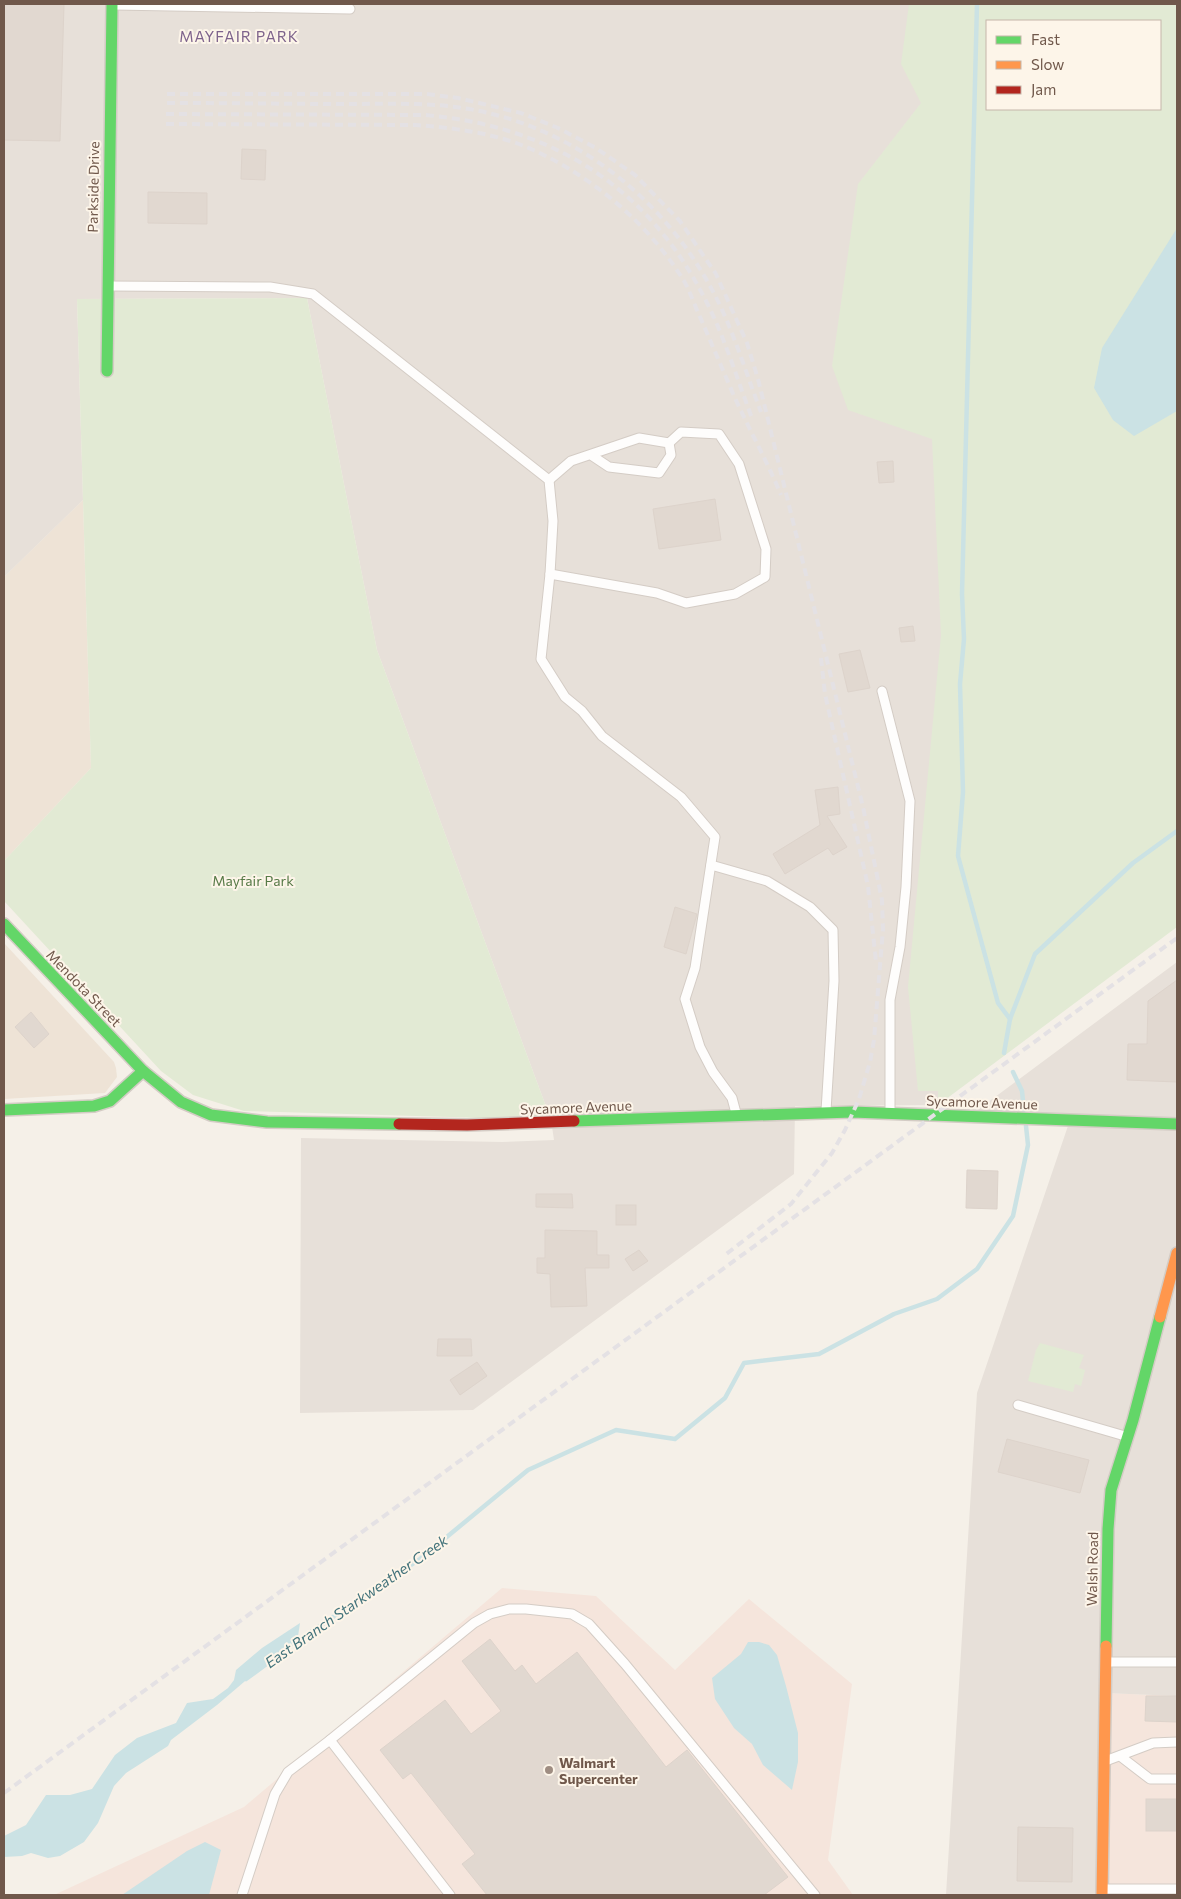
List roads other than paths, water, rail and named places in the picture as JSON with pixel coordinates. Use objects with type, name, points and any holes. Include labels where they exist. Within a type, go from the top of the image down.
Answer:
[{"type":"street","name":"Parkside Drive","points":[[106,371],[112,4]]},
{"type":"street","name":"Mendota Street","points":[[4,924],[143,1071]]},
{"type":"street","name":"Sycamore Avenue","points":[[143,1071],[181,1102],[211,1115],[267,1122],[467,1125],[852,1112],[1177,1124]]},
{"type":"street","points":[[4,1110],[94,1106],[110,1101],[143,1071]]},
{"type":"street","name":"Walsh Road","points":[[1102,1892],[1105,1662],[1108,1530],[1111,1490],[1128,1437],[1177,1252]]},
{"type":"lane","points":[[112,4],[350,9]]},
{"type":"lane","points":[[107,286],[270,287],[313,294],[549,480],[553,521],[550,574],[541,659],[565,697],[582,711],[602,736],[681,797],[715,837],[695,968],[685,999],[700,1046],[713,1072],[732,1098],[737,1116]]},
{"type":"lane","points":[[550,574],[657,593],[686,603],[735,594],[765,577],[766,549],[739,464],[719,434],[681,432],[669,443]]},
{"type":"lane","points":[[549,480],[571,461],[639,438],[669,443]]},
{"type":"lane","points":[[591,455],[609,467],[659,473],[671,455],[669,443]]},
{"type":"lane","points":[[882,691],[910,801],[906,887],[900,947],[890,1000],[890,1114]]},
{"type":"lane","points":[[711,865],[768,881],[810,907],[833,930],[834,981],[826,1114]]},
{"type":"lane","points":[[1018,1405],[1128,1437]]},
{"type":"lane","points":[[242,1895],[275,1794],[288,1772],[474,1622],[490,1614],[509,1609],[572,1614],[589,1624],[625,1664],[815,1895]]},
{"type":"lane","points":[[1105,1662],[1177,1662]]},
{"type":"lane","points":[[330,1740],[450,1895]]},
{"type":"lane","points":[[1104,1762],[1152,1743],[1177,1742]]},
{"type":"lane","points":[[1120,1756],[1150,1779],[1177,1779]]},
{"type":"lane","points":[[1102,1892],[1177,1889]]},
{"type":"water","points":[[1177,228],[1177,411],[1134,436],[1113,420],[1094,388],[1102,348]]},
{"type":"water","points":[[300,1623],[297,1643],[265,1664],[217,1705],[171,1740],[168,1746],[126,1773],[114,1786],[98,1823],[84,1842],[60,1856],[48,1858],[31,1853],[22,1856],[4,1857],[4,1836],[26,1825],[46,1795],[70,1795],[92,1789],[115,1755],[137,1738],[176,1723],[187,1703],[213,1699],[228,1688],[234,1680],[236,1670],[262,1648]]},
{"type":"water","points":[[748,1642],[759,1642],[769,1645],[777,1655],[798,1733],[798,1762],[792,1790],[763,1765],[752,1744],[734,1728],[715,1699],[712,1678],[741,1654]]},
{"type":"water","points":[[205,1842],[221,1850],[209,1895],[122,1895],[187,1851]]},
{"type":"waterway","points":[[977,4],[962,594],[964,639],[960,684],[963,792],[958,856],[998,1003],[1010,1019]]},
{"type":"waterway","points":[[1004,1053],[1010,1019],[1035,954],[1133,863],[1177,831]]},
{"type":"waterway","name":"East Branch Starkweather Creek","points":[[1013,1072],[1022,1091],[1024,1111]]},
{"type":"waterway","name":"East Branch Starkweather Creek","points":[[294,1643],[420,1559],[528,1470],[616,1430],[675,1439],[725,1398],[744,1363],[819,1354],[894,1314],[937,1299],[977,1269],[1013,1216],[1028,1145],[1026,1126]]},
{"type":"waterway","name":"East Branch Starkweather Creek","points":[[246,1679],[280,1654]]},
{"type":"railway","points":[[167,94],[427,94],[458,98],[521,113],[558,128],[596,148],[635,175],[680,221],[716,274],[747,343],[758,379],[863,807],[882,900],[883,929],[874,1040],[870,1062],[859,1099],[845,1130],[832,1153],[791,1204],[725,1255]]},
{"type":"railway","points":[[167,103],[439,105],[469,109],[507,118],[543,131],[577,149],[609,170],[639,195],[666,222],[690,253],[718,301],[738,348],[761,412]]},
{"type":"railway","points":[[166,114],[425,115],[471,121],[514,133],[554,149],[591,169],[625,195],[656,225],[683,261],[713,315],[752,418]]},
{"type":"railway","points":[[166,124],[416,125],[445,128],[475,132],[517,143],[554,160],[576,173],[636,221],[654,240],[684,281],[734,396],[781,495]]},
{"type":"railway","points":[[821,658],[825,694],[868,886],[876,962]]},
{"type":"railway","points":[[4,1793],[1177,938]]},
{"type":"place","name":"Walmart Supercenter","points":[[549,1770]]},
{"type":"district","name":"MAYFAIR PARK","points":[[239,36]]},
{"type":"park label","name":"Mayfair Park","points":[[253,880]]}]
